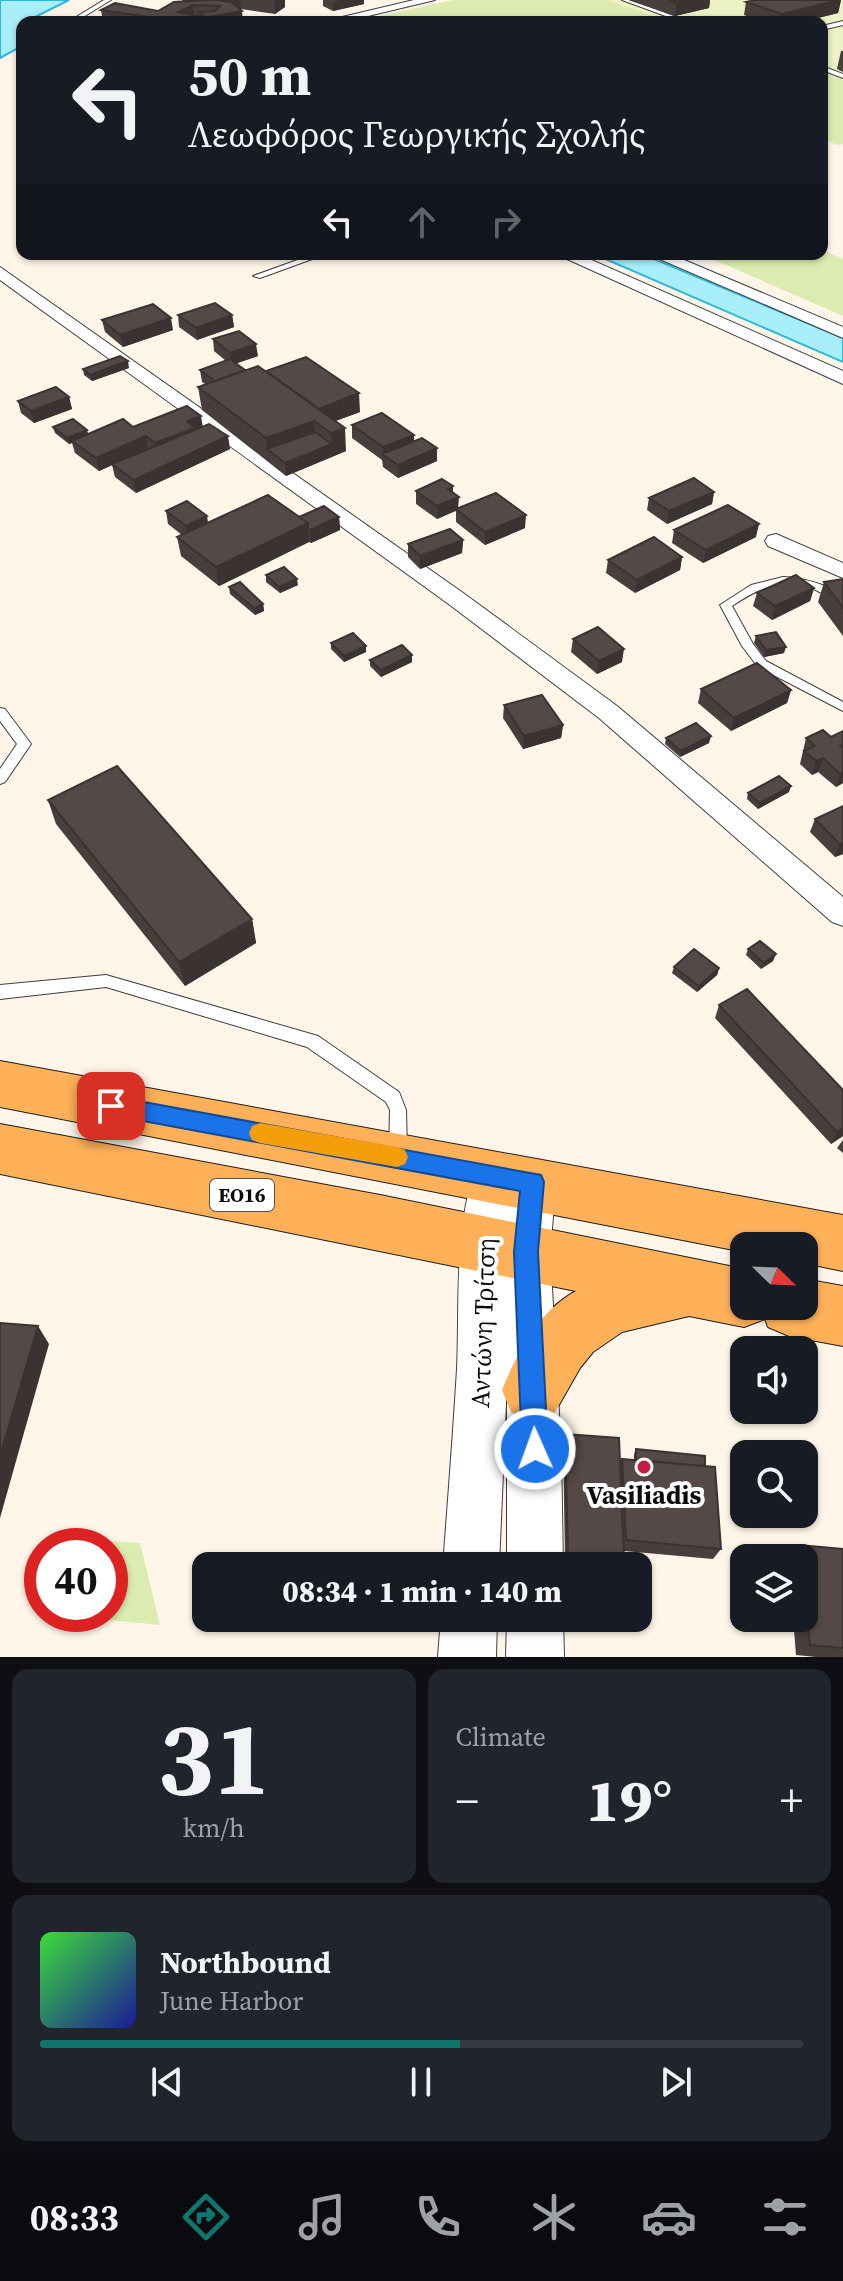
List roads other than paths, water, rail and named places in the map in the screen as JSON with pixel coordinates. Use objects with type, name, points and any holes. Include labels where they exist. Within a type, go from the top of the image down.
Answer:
[{"type":"main road","points":[[0,1084],[843,1243]]},
{"type":"main road","name":"ΕΟ16","points":[[0,1149],[505,1247],[722,1294]]},
{"type":"main road","points":[[533,1390],[558,1344],[571,1328],[591,1314],[627,1298],[722,1294]]},
{"type":"main road","points":[[818,1311],[843,1316]]},
{"type":"street","points":[[355,16],[429,0]]},
{"type":"street","points":[[578,260],[843,378]]},
{"type":"street","points":[[670,260],[843,333]]},
{"type":"street","points":[[0,272],[458,600],[608,712],[843,914]]},
{"type":"street","points":[[776,541],[843,571]]},
{"type":"street","name":"Αντώνη Τρίτση","points":[[472,1552],[482,1368],[505,1247],[514,1179]]},
{"type":"street","name":"Αντώνη Τρίτση","points":[[505,1247],[533,1390],[535,1552]]},
{"type":"street","points":[[467,1657],[468,1632]]},
{"type":"street","points":[[535,1632],[535,1657]]},
{"type":"lane","points":[[81,16],[108,0]]},
{"type":"lane","points":[[625,0],[670,16]]},
{"type":"lane","points":[[257,276],[304,260]]},
{"type":"lane","points":[[843,600],[825,588],[800,580],[774,579],[749,588],[726,605],[762,664],[843,707]]},
{"type":"lane","points":[[0,712],[24,744],[0,779]]},
{"type":"lane","points":[[0,992],[102,981],[312,1041],[393,1097],[398,1110],[398,1157]]},
{"type":"water","points":[[0,0],[69,0],[37,16],[16,16],[16,49],[0,58]]},
{"type":"water","points":[[608,260],[656,260],[843,338],[843,362]]},
{"type":"place","name":"Vasiliadis","points":[[644,1467]]}]
